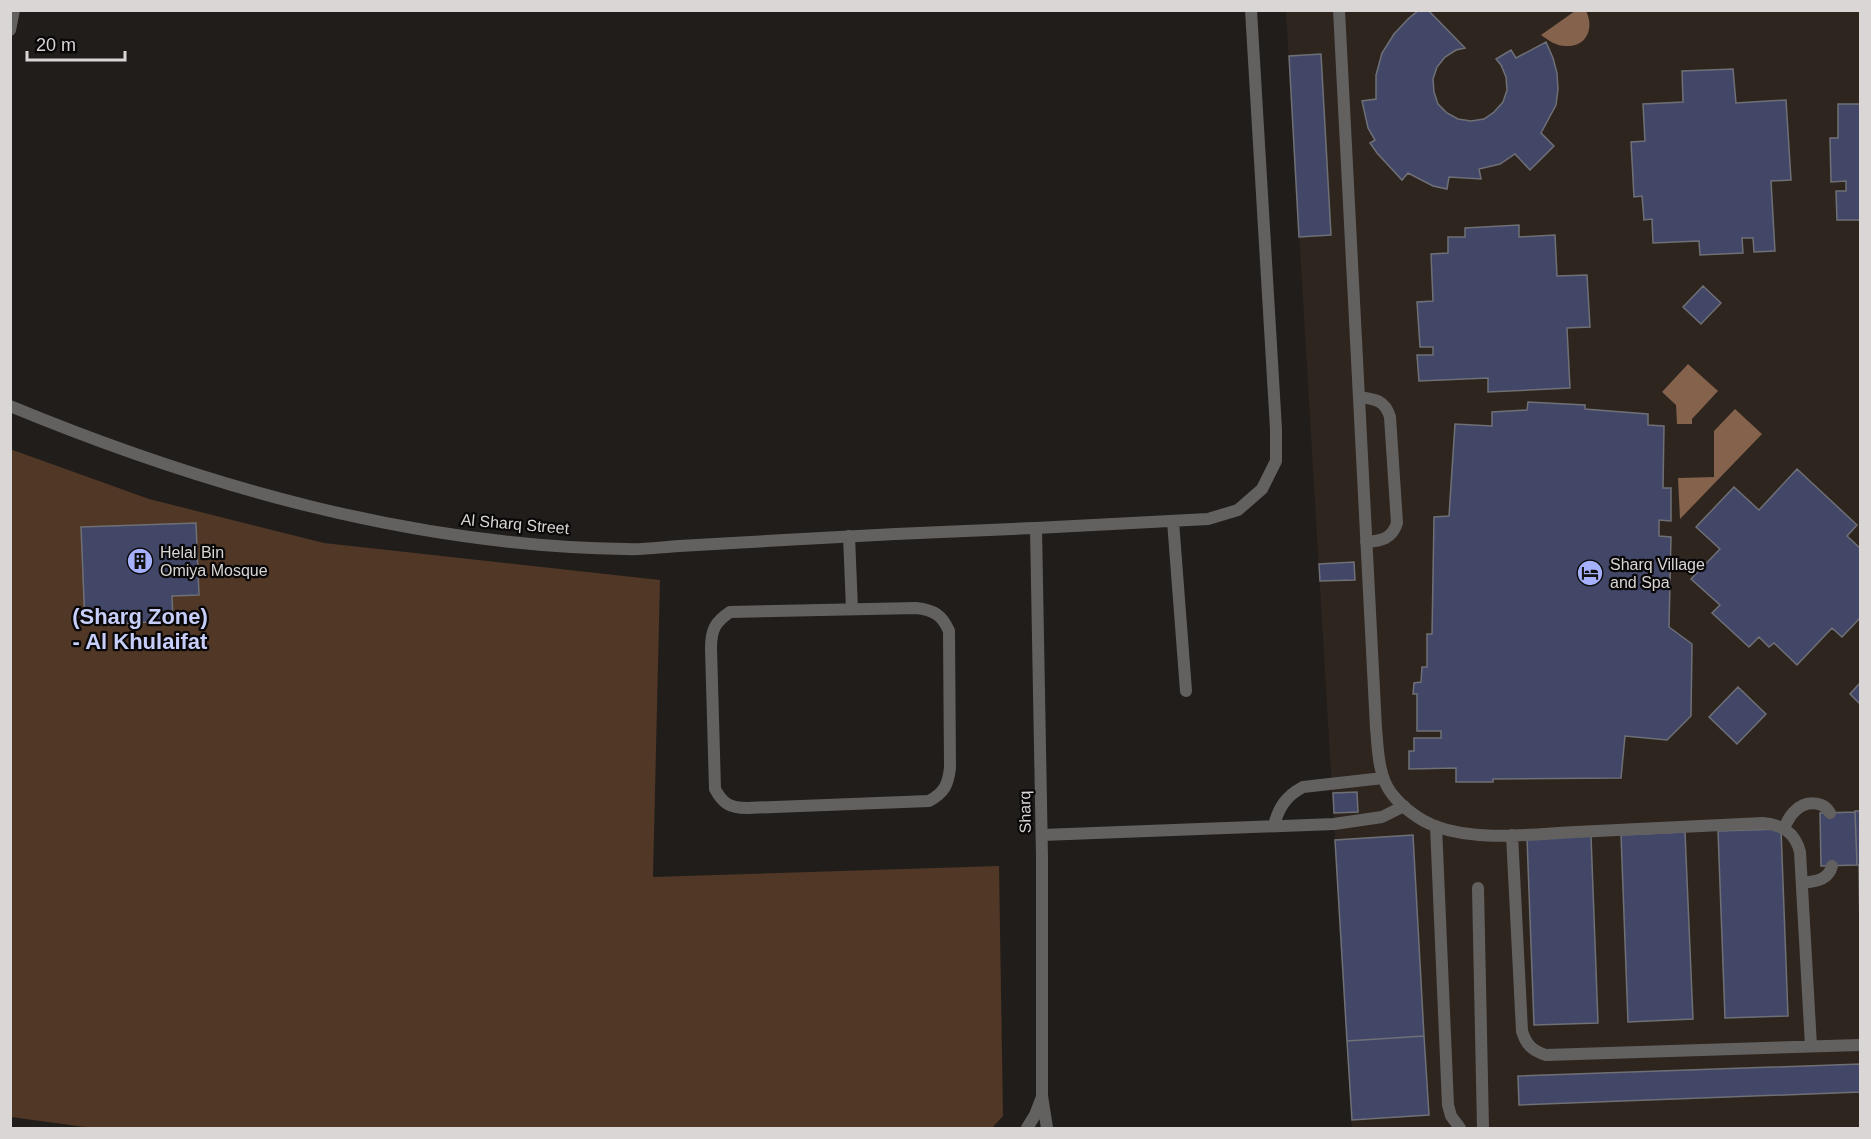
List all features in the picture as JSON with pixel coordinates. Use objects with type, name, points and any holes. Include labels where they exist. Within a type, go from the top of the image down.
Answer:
[{"type":"street","points":[[10,30],[14,10]]},
{"type":"street","name":"Al Sharq Street","points":[[10,406],[201,476],[332,512],[427,532],[509,542],[628,549],[1208,519],[1238,510],[1262,489],[1276,461],[1251,10]]},
{"type":"street","points":[[1339,10],[1376,728],[1378,756],[1383,778],[1390,793],[1419,818],[1458,832],[1512,835],[1763,823],[1784,828],[1797,842],[1802,882],[1811,1046]]},
{"type":"street","points":[[1359,397],[1382,402],[1388,408],[1397,523],[1394,532],[1388,538],[1366,542]]},
{"type":"street","points":[[1173,521],[1186,691]]},
{"type":"street","name":"Sharq","points":[[1036,528],[1042,835],[1042,1096],[1047,1128]]},
{"type":"street","points":[[849,536],[852,609]]},
{"type":"street","points":[[852,609],[931,609],[943,618],[949,631],[950,768],[948,782],[941,794],[929,801],[747,808],[733,808],[721,801],[715,789],[712,694],[711,633],[718,620],[730,612],[852,609]]},
{"type":"street","points":[[1274,825],[1284,801],[1303,787],[1383,778]]},
{"type":"street","points":[[1784,828],[1795,810],[1807,804],[1820,804],[1827,807],[1830,813]]},
{"type":"street","points":[[1042,835],[1334,824],[1382,818],[1404,806]]},
{"type":"street","points":[[1436,826],[1448,1105],[1460,1128]]},
{"type":"street","points":[[1512,835],[1522,1031],[1530,1047],[1546,1054],[1860,1045]]},
{"type":"street","points":[[1802,882],[1825,878],[1832,866]]},
{"type":"street","points":[[1478,888],[1483,1128]]},
{"type":"street","name":"Sharq","points":[[1027,1128],[1042,1096]]},
{"type":"shaded area","name":"Sharq Village and Spa","points":[[1286,11],[1860,11],[1860,1128],[1352,1128]]},
{"type":"shaded area","points":[[1575,11],[1586,11],[1589,23],[1588,34],[1580,43],[1561,46],[1541,35]]},
{"type":"shaded area","points":[[1688,364],[1718,391],[1692,419],[1692,424],[1677,424],[1676,405],[1662,392]]},
{"type":"shaded area","points":[[1735,409],[1762,434],[1680,519],[1678,478],[1714,477],[1714,431]]},
{"type":"shaded area","points":[[10,449],[149,499],[324,543],[660,580],[653,877],[999,866],[1003,1116],[992,1128],[92,1128],[11,1117]]},
{"type":"building","points":[[1419,10],[1428,10],[1465,48],[1456,50],[1445,57],[1437,67],[1433,79],[1438,104],[1458,119],[1471,121],[1484,119],[1503,102],[1507,90],[1506,77],[1496,59],[1511,50],[1516,58],[1546,42],[1557,73],[1558,89],[1556,105],[1541,133],[1554,146],[1530,170],[1515,154],[1500,164],[1479,169],[1481,179],[1449,177],[1447,189],[1433,186],[1408,173],[1402,180],[1370,143],[1375,140],[1368,128],[1362,101],[1376,99],[1376,75],[1382,53],[1394,34]]},
{"type":"building","points":[[1321,54],[1331,235],[1299,237],[1289,56]]},
{"type":"building","points":[[1733,69],[1736,103],[1786,100],[1791,180],[1771,181],[1775,251],[1754,252],[1753,238],[1742,238],[1743,253],[1700,255],[1699,241],[1653,243],[1652,219],[1644,220],[1642,196],[1634,197],[1631,142],[1645,141],[1643,104],[1683,102],[1682,71]]},
{"type":"building","points":[[1838,104],[1860,104],[1860,220],[1837,220],[1836,191],[1846,191],[1846,181],[1831,182],[1830,138],[1838,138]]},
{"type":"building","points":[[1519,225],[1519,237],[1555,235],[1557,276],[1587,275],[1590,327],[1567,328],[1570,388],[1488,392],[1488,378],[1419,381],[1417,355],[1433,355],[1433,347],[1420,347],[1417,302],[1433,301],[1431,254],[1448,253],[1448,237],[1465,237],[1465,228]]},
{"type":"building","points":[[1703,286],[1721,303],[1701,324],[1683,307]]},
{"type":"building","points":[[1528,402],[1585,405],[1585,409],[1648,414],[1648,425],[1664,426],[1663,488],[1671,488],[1671,521],[1659,520],[1659,536],[1671,537],[1669,627],[1692,644],[1691,716],[1667,740],[1625,736],[1621,778],[1493,779],[1493,782],[1456,782],[1456,768],[1409,769],[1409,751],[1414,751],[1414,738],[1441,738],[1441,731],[1417,731],[1417,694],[1413,694],[1414,683],[1421,682],[1422,667],[1427,667],[1427,634],[1432,634],[1434,517],[1449,516],[1455,424],[1492,426],[1492,412],[1527,410]]},
{"type":"building","points":[[1797,469],[1857,525],[1847,536],[1860,548],[1860,618],[1842,637],[1832,628],[1797,665],[1774,643],[1769,647],[1759,637],[1749,647],[1712,613],[1720,605],[1691,579],[1720,549],[1696,527],[1734,487],[1759,510]]},
{"type":"building","name":"Helal Bin Omiya Mosque","points":[[196,523],[199,595],[172,596],[173,621],[85,625],[81,527]]},
{"type":"building","points":[[1354,562],[1355,580],[1320,581],[1319,564]]},
{"type":"building","points":[[1860,683],[1860,704],[1850,694]]},
{"type":"building","points":[[1738,687],[1766,714],[1737,744],[1709,717]]},
{"type":"building","points":[[1357,792],[1358,812],[1334,813],[1333,793]]},
{"type":"building","points":[[1855,811],[1860,811],[1860,931],[1859,865],[1857,865]]},
{"type":"building","points":[[1855,812],[1857,865],[1821,866],[1820,813]]},
{"type":"building","points":[[1781,829],[1788,1016],[1725,1018],[1718,831]]},
{"type":"building","points":[[1685,832],[1693,1019],[1628,1022],[1621,835]]},
{"type":"building","points":[[1413,835],[1424,1036],[1347,1041],[1335,840]]},
{"type":"building","points":[[1591,836],[1598,1023],[1534,1025],[1527,838]]},
{"type":"building","points":[[1424,1036],[1429,1115],[1352,1120],[1347,1041]]},
{"type":"building","points":[[1860,1064],[1860,1092],[1519,1105],[1518,1076]]},
{"type":"place","name":"Helal Bin Omiya Mosque","points":[[140,561]]},
{"type":"place","name":"Sharq Village and Spa","points":[[1590,573]]},
{"type":"district","name":"(Sharg Zone) - Al Khulaifat","points":[[140,628]]}]
